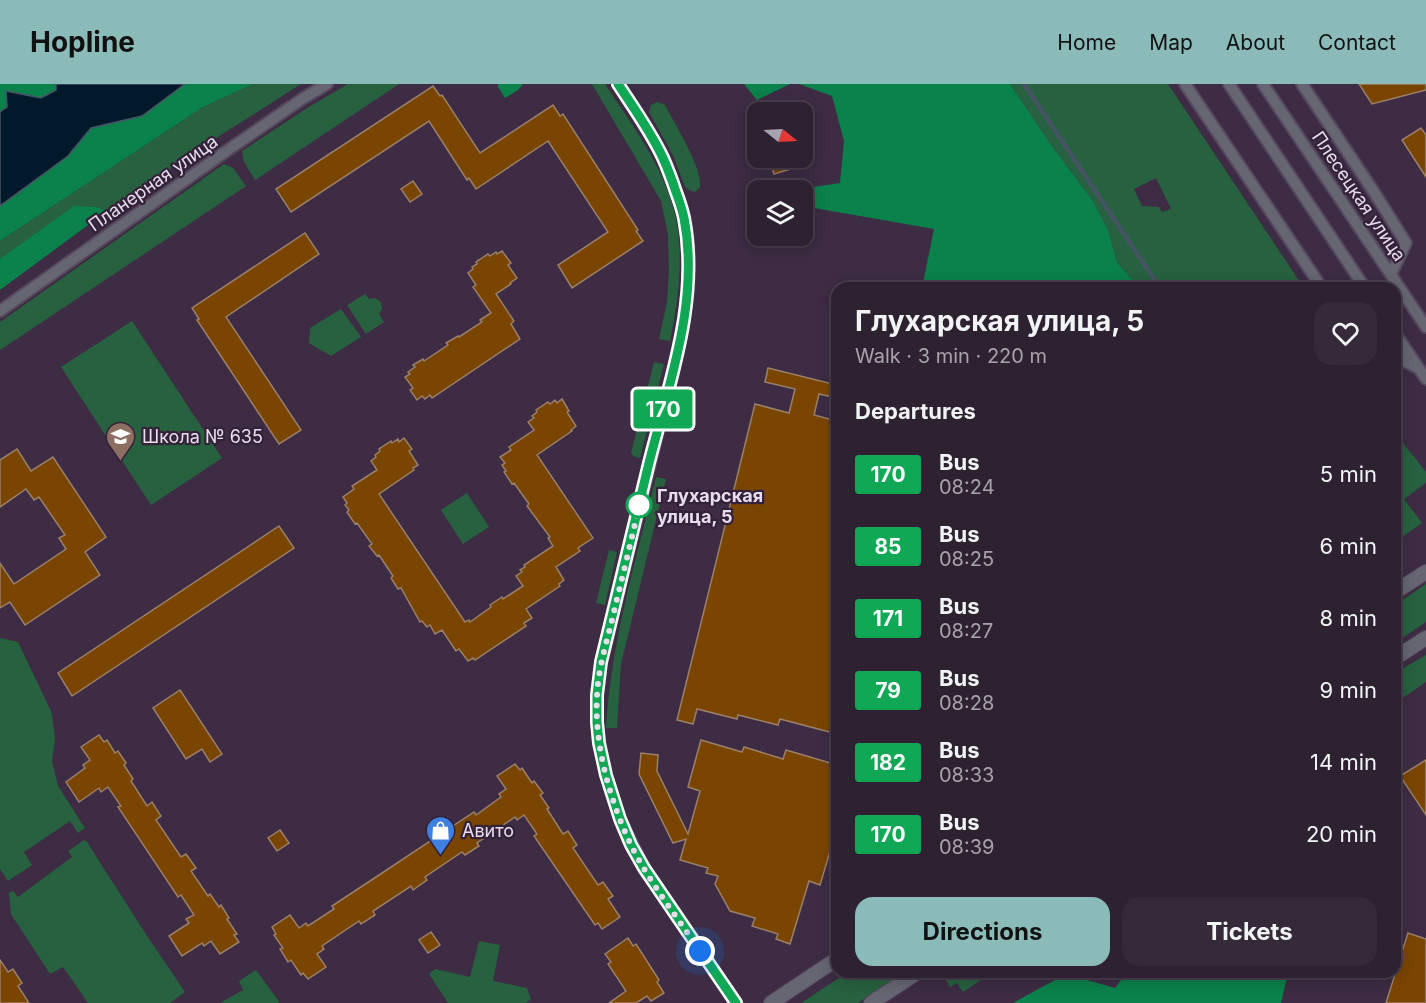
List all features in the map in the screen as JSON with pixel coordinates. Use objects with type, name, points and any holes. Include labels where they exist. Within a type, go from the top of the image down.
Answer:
[{"type":"street","name":"Планерная улица","points":[[0,311],[237,143],[327,84]]},
{"type":"street","points":[[618,84],[662,156],[674,187],[683,215],[689,249],[688,290],[683,329],[601,662],[597,695],[599,743],[606,775],[631,845],[659,891],[736,1003]]},
{"type":"street","points":[[1185,84],[1318,282]]},
{"type":"street","points":[[1229,84],[1361,282]]},
{"type":"street","name":"Плесецкая улица","points":[[1263,84],[1396,282]]},
{"type":"street","points":[[1302,84],[1406,243],[1391,274]]},
{"type":"street","name":"Плесецкая улица","points":[[1401,289],[1426,327]]},
{"type":"street","points":[[1401,342],[1426,379]]},
{"type":"street","points":[[1401,359],[1419,368]]},
{"type":"street","points":[[1401,588],[1426,572]]},
{"type":"street","points":[[1401,654],[1426,638]]},
{"type":"street","points":[[771,1003],[831,963]]},
{"type":"street","points":[[871,1003],[909,978]]},
{"type":"green space","points":[[0,84],[56,84],[56,90],[41,98],[6,91],[7,108],[0,112]]},
{"type":"green space","points":[[185,84],[253,84],[203,107],[0,241],[0,206],[68,156],[91,128],[142,116]]},
{"type":"green space","points":[[253,84],[301,84],[107,211],[97,207],[0,259],[0,241],[203,107]]},
{"type":"green space","points":[[348,84],[399,84],[255,180],[244,162],[242,151]]},
{"type":"green space","points":[[498,84],[523,84],[505,98]]},
{"type":"green space","points":[[592,84],[605,84],[647,148],[671,200],[676,218],[680,264],[678,295],[670,341],[659,339],[667,302],[669,272],[668,235],[661,201]]},
{"type":"green space","points":[[744,84],[790,84],[757,100]]},
{"type":"green space","points":[[799,84],[1010,84],[1093,201],[1108,230],[1117,262],[1134,282],[923,282],[934,229],[813,208],[813,187],[840,183],[844,141],[832,96]]},
{"type":"green space","points":[[1010,84],[1168,84],[1300,282],[1134,282],[1117,262],[1108,230],[1093,201]],"holes":[[[1156,178],[1171,209],[1162,212],[1159,207],[1142,206],[1134,189]]]},
{"type":"green space","points":[[657,102],[666,107],[693,158],[700,179],[700,187],[695,192],[685,187],[673,155],[649,112],[651,105]]},
{"type":"green space","points":[[224,164],[233,168],[246,186],[0,350],[0,322]]},
{"type":"green space","points":[[74,206],[97,207],[107,211],[0,290],[0,259]]},
{"type":"green space","points":[[365,294],[369,299],[375,298],[381,302],[382,309],[379,314],[384,322],[366,334],[347,305]]},
{"type":"green space","points":[[341,309],[361,337],[331,356],[309,343],[310,328]]},
{"type":"green space","points":[[132,321],[222,458],[151,505],[61,367]]},
{"type":"green space","points":[[654,362],[664,364],[640,458],[631,453]]},
{"type":"green space","points":[[1401,441],[1426,472],[1426,483],[1404,499],[1422,523],[1401,538]]},
{"type":"green space","points":[[656,477],[666,479],[621,664],[617,728],[606,728],[619,633]]},
{"type":"green space","points":[[467,493],[489,527],[463,544],[441,510]]},
{"type":"green space","points":[[609,550],[617,552],[605,605],[596,603]]},
{"type":"green space","points":[[1426,584],[1426,622],[1401,639],[1401,601]]},
{"type":"green space","points":[[0,638],[18,642],[50,709],[55,739],[52,761],[58,786],[85,828],[78,833],[70,821],[24,852],[32,865],[8,881],[0,869]]},
{"type":"green space","points":[[1426,655],[1426,682],[1401,699],[1401,670]]},
{"type":"green space","points":[[84,840],[185,992],[170,1003],[88,1003],[63,967],[50,974],[11,914],[9,893],[13,891],[18,897],[72,857],[68,851]]},
{"type":"green space","points":[[479,941],[500,945],[493,981],[527,988],[531,999],[526,1003],[448,1003],[429,974],[435,969],[470,977]]},
{"type":"green space","points":[[256,970],[279,1003],[220,1003],[243,990],[239,981]]},
{"type":"green space","points":[[839,978],[896,978],[858,1003],[801,1003]]},
{"type":"green space","points":[[945,978],[984,978],[963,992],[957,983],[950,987]]},
{"type":"green space","points":[[1059,978],[1080,978],[1115,988],[1122,978],[1287,978],[1281,1003],[1013,1003]]},
{"type":"water","points":[[56,84],[185,84],[142,116],[91,128],[68,156],[0,206],[0,112],[7,107],[6,91],[41,98],[56,90]]},
{"type":"building","points":[[1359,84],[1426,84],[1426,90],[1372,104]]},
{"type":"building","points":[[433,86],[440,96],[442,95],[480,153],[553,105],[560,116],[563,114],[643,241],[572,288],[558,265],[608,232],[548,141],[476,189],[469,178],[467,180],[429,121],[291,212],[276,189]]},
{"type":"building","points":[[1421,128],[1426,135],[1426,177],[1402,140]]},
{"type":"building","points":[[772,168],[794,168],[774,174]]},
{"type":"building","points":[[413,181],[422,194],[410,202],[401,189]]},
{"type":"building","points":[[305,233],[319,254],[226,317],[301,430],[279,444],[197,320],[199,319],[192,308]]},
{"type":"building","points":[[502,251],[511,263],[508,265],[517,278],[496,294],[514,321],[511,324],[520,339],[432,398],[430,395],[425,399],[422,396],[417,400],[410,390],[413,388],[405,377],[415,367],[413,365],[423,359],[424,361],[448,345],[446,343],[482,322],[480,320],[491,313],[473,287],[476,285],[468,273],[477,264],[476,262],[488,254],[490,256]]},
{"type":"building","points":[[768,368],[831,384],[831,397],[819,394],[814,415],[831,419],[831,732],[780,719],[778,725],[738,715],[737,719],[697,709],[693,724],[677,720],[755,404],[789,413],[795,389],[765,382]]},
{"type":"building","points":[[562,399],[576,426],[537,455],[593,538],[578,548],[580,551],[556,567],[564,580],[559,584],[560,586],[526,609],[532,618],[524,623],[526,626],[475,660],[473,658],[468,661],[459,649],[456,651],[442,630],[435,634],[430,625],[427,627],[422,621],[420,622],[379,555],[377,556],[369,546],[372,544],[347,512],[349,510],[343,497],[354,489],[352,486],[377,470],[371,461],[380,451],[379,449],[391,441],[392,443],[398,439],[399,442],[404,438],[412,449],[409,451],[418,465],[379,494],[465,622],[469,620],[470,622],[491,607],[490,605],[523,586],[516,576],[522,572],[520,570],[553,546],[548,538],[550,537],[527,506],[529,504],[504,472],[506,471],[502,465],[505,463],[500,457],[511,450],[509,447],[534,430],[528,422],[534,418],[532,416],[537,412],[536,410],[548,402],[550,404],[555,400],[557,403]]},
{"type":"building","points":[[17,449],[31,471],[53,457],[106,537],[85,552],[100,575],[25,625],[10,602],[0,608],[0,563],[14,584],[66,549],[59,538],[65,535],[39,497],[34,500],[26,489],[0,507],[0,460]]},
{"type":"building","points":[[279,526],[294,548],[72,696],[58,673]]},
{"type":"building","points":[[180,690],[222,754],[210,762],[202,749],[186,759],[153,708]]},
{"type":"building","points":[[99,735],[104,742],[107,740],[115,753],[118,751],[133,779],[131,781],[147,806],[152,802],[161,816],[156,820],[181,857],[186,854],[196,868],[191,871],[208,896],[210,894],[219,907],[221,905],[229,918],[227,919],[237,934],[234,935],[239,942],[220,954],[211,941],[204,946],[202,943],[182,956],[169,936],[189,923],[186,919],[194,915],[181,895],[178,897],[118,807],[121,806],[108,787],[101,792],[99,788],[79,802],[66,782],[85,768],[83,765],[90,760],[81,747]]},
{"type":"building","points":[[701,740],[742,752],[744,747],[783,759],[786,750],[831,763],[831,848],[820,885],[809,881],[790,944],[776,939],[778,934],[752,926],[755,918],[730,911],[715,884],[718,876],[706,873],[708,868],[680,860],[686,839],[673,843],[639,774],[641,753],[658,755],[657,771],[688,834],[700,791],[688,787]]},
{"type":"building","points":[[1426,760],[1426,815],[1401,778]]},
{"type":"building","points":[[515,764],[520,770],[522,768],[532,783],[534,781],[543,793],[540,795],[563,834],[568,831],[577,845],[573,848],[598,885],[603,882],[613,896],[608,899],[620,917],[602,929],[598,923],[595,925],[534,836],[537,834],[524,815],[517,820],[515,817],[477,843],[479,846],[465,855],[462,852],[425,877],[427,880],[413,890],[411,886],[373,911],[375,915],[361,924],[359,921],[322,946],[324,949],[317,954],[326,967],[308,979],[303,973],[301,975],[291,960],[288,962],[280,949],[283,948],[274,935],[276,934],[272,927],[290,915],[299,928],[306,923],[308,926],[334,909],[332,906],[474,812],[476,815],[501,797],[499,794],[506,789],[497,776]]},
{"type":"building","points":[[280,830],[289,843],[277,851],[268,838]]},
{"type":"building","points":[[431,932],[440,945],[428,953],[419,940]]},
{"type":"building","points":[[1408,933],[1426,939],[1426,1003],[1386,1003],[1394,978],[1401,978],[1401,955]]},
{"type":"building","points":[[628,938],[633,946],[636,944],[659,980],[657,982],[664,993],[651,1001],[647,996],[636,1003],[609,1003],[626,991],[608,964],[611,962],[605,954]]},
{"type":"building","points":[[0,960],[8,972],[13,969],[22,983],[18,986],[29,1003],[0,1003]]},
{"type":"waterway","points":[[1024,84],[1156,282]]},
{"type":"bus line","name":"170","points":[[618,84],[662,156],[674,187],[683,215],[689,249],[688,290],[683,329],[601,662],[597,695],[599,743],[606,775],[631,845],[664,899],[736,1003]]},
{"type":"place","name":"Школа № 635","points":[[121,462]]},
{"type":"place","name":"Глухарская улица, 5","points":[[639,505]]},
{"type":"place","name":"Авито","points":[[441,856]]},
{"type":"route","points":[[639,505],[601,662],[597,695],[599,743],[606,775],[631,845],[664,899],[700,951]]}]
